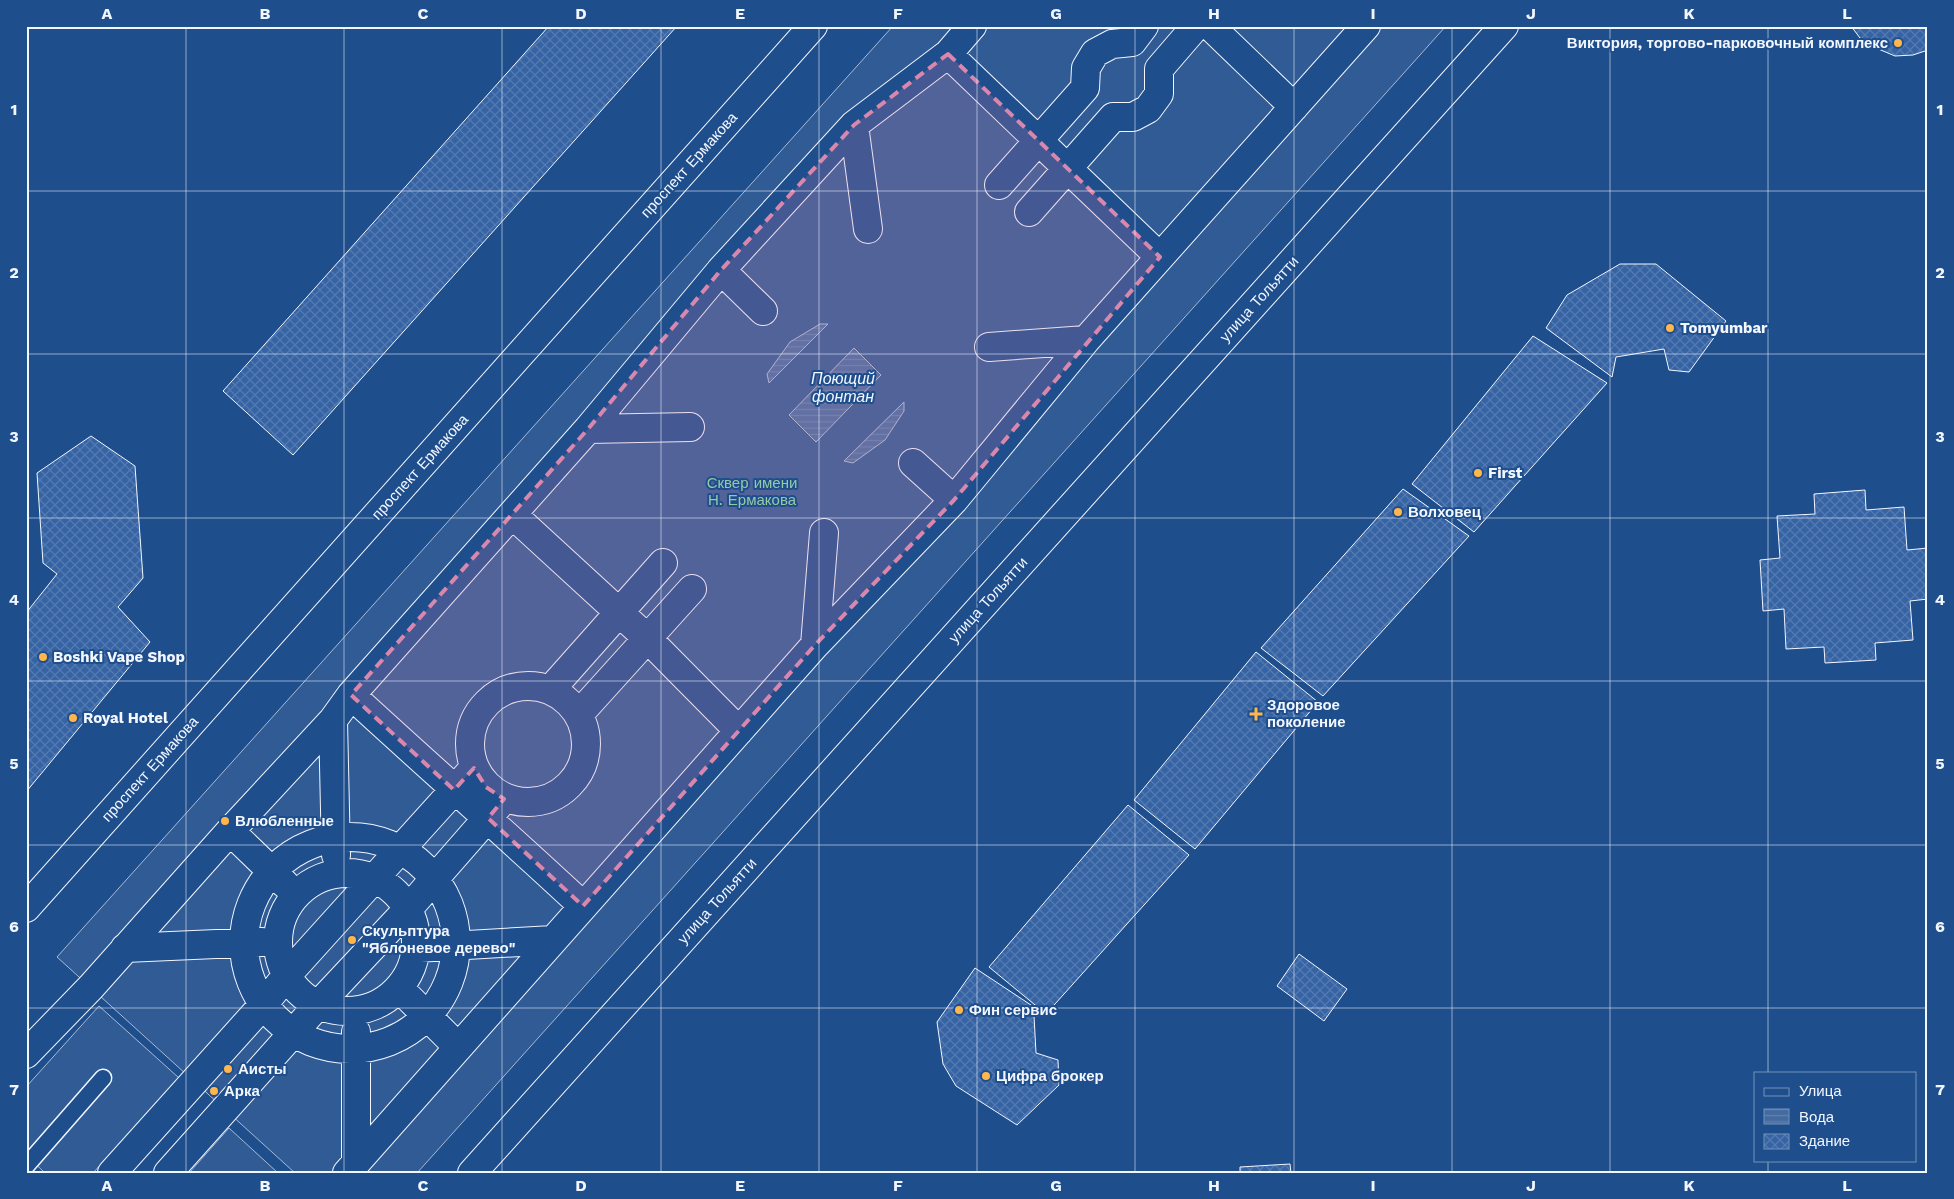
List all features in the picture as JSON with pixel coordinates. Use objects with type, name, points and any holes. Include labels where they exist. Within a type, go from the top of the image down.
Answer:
[{"type":"street","name":"проспект Ермакова","points":[[26,908],[813,26]]},
{"type":"street","points":[[26,1054],[91,987],[230,831],[333,720],[351,696],[588,429],[721,270],[854,124],[948,54],[972,26]]},
{"type":"street","points":[[1159,69],[1196,26]]},
{"type":"street","points":[[1210,26],[1294,106]]},
{"type":"street","name":"улица Тольятти","points":[[472,1173],[1504,26]]},
{"type":"street","points":[[352,1168],[738,731],[816,645],[954,500],[1086,340],[1294,106],[1358,31]]},
{"type":"street","points":[[1138,34],[1159,69],[1159,94],[1148,109],[1133,117],[1112,117],[1093,105],[1085,88],[1086,68],[1096,53],[1112,44],[1138,34]]},
{"type":"street","points":[[948,54],[1160,257]]},
{"type":"street","points":[[999,185],[1085,88]]},
{"type":"street","points":[[1029,212],[1112,117]]},
{"type":"street","points":[[854,124],[868,229]]},
{"type":"street","points":[[721,270],[763,311]]},
{"type":"street","points":[[989,346],[1086,340]]},
{"type":"street","points":[[588,429],[690,427]]},
{"type":"street","points":[[913,463],[954,500]]},
{"type":"street","points":[[513,515],[647,638],[738,731]]},
{"type":"street","points":[[816,645],[824,533]]},
{"type":"street","points":[[552,688],[663,563]]},
{"type":"street","points":[[580,714],[692,589]]},
{"type":"street","points":[[351,696],[454,790],[496,808],[543,802],[575,780],[588,748],[580,714],[552,688],[513,685],[481,706],[468,736],[474,768],[496,808],[583,906]]},
{"type":"street","points":[[333,720],[336,874]]},
{"type":"street","points":[[112,1173],[474,768]]},
{"type":"street","points":[[168,1173],[292,1033],[408,909],[496,808]]},
{"type":"street","points":[[230,831],[296,896]]},
{"type":"street","points":[[336,837],[370,838],[402,850],[434,878],[450,910],[456,946],[448,983],[428,1015],[394,1040],[355,1050],[322,1046],[292,1033],[263,1005],[248,976],[243,944],[250,904],[272,871],[300,848],[336,837]]},
{"type":"street","points":[[336,874],[355,874],[374,879],[394,891],[408,909],[415,928],[416,948],[411,969],[399,988],[380,1004],[357,1011],[337,1011],[318,1005],[300,992],[287,975],[280,959],[278,941],[283,917],[296,896],[314,882],[336,874]]},
{"type":"street","points":[[416,948],[553,940]]},
{"type":"street","points":[[125,948],[278,941]]},
{"type":"street","points":[[399,988],[458,1046]]},
{"type":"street","points":[[352,1168],[357,1011]]},
{"type":"lane","points":[[26,1166],[103,1078]]},
{"type":"highlighted area","points":[[948,54],[1160,257],[954,500],[815,645],[583,906],[488,818],[504,799],[486,787],[474,768],[454,790],[351,695],[588,429],[721,270],[854,125]]},
{"type":"shaded area","name":"Сквер имени Н. Ермакова","points":[[893,26],[1446,26],[417,1173],[295,1173],[57,957]]},
{"type":"shaded area","points":[[99,1006],[179,1078],[93,1173],[45,1173],[26,1155],[26,1087]]},
{"type":"shaded area","points":[[229,1128],[278,1173],[189,1173]]},
{"type":"water","points":[[820,324],[828,324],[769,383],[767,374],[790,342]]},
{"type":"water","name":"Поющий фонтан","points":[[854,348],[881,375],[816,442],[789,415]]},
{"type":"water","points":[[904,402],[904,411],[885,440],[853,463],[844,461]]},
{"type":"building","points":[[549,26],[677,26],[293,455],[223,391]]},
{"type":"building","name":"Виктория, торгово-парковочный комплекс","points":[[1851,26],[1928,26],[1928,50],[1913,55],[1895,56],[1876,48],[1860,38]]},
{"type":"building","points":[[1620,264],[1656,264],[1726,321],[1689,372],[1669,370],[1664,349],[1616,357],[1612,377],[1546,328],[1567,295]]},
{"type":"building","points":[[1533,336],[1607,383],[1474,532],[1412,484]]},
{"type":"building","points":[[91,436],[135,466],[143,578],[118,607],[150,642],[26,792],[26,613],[57,574],[43,563],[37,473]]},
{"type":"building","points":[[1403,489],[1469,536],[1323,696],[1261,648]]},
{"type":"building","points":[[1865,490],[1866,510],[1904,507],[1907,550],[1928,548],[1928,599],[1910,601],[1913,640],[1875,643],[1876,660],[1825,663],[1824,647],[1786,649],[1784,609],[1763,611],[1760,560],[1780,558],[1777,516],[1815,514],[1814,494]]},
{"type":"building","points":[[1256,652],[1318,702],[1195,849],[1134,800]]},
{"type":"building","points":[[1128,805],[1189,855],[1046,1014],[989,967]]},
{"type":"building","points":[[1299,954],[1347,989],[1324,1021],[1277,986]]},
{"type":"building","points":[[975,968],[1046,1015],[1034,1016],[1036,1053],[1058,1060],[1059,1085],[1017,1125],[956,1086],[943,1064],[937,1022]]},
{"type":"building","points":[[1290,1164],[1291,1173],[1240,1173],[1240,1167]]},
{"type":"place","name":"Виктория, торгово-парковочный комплекс","points":[[1898,43]]},
{"type":"place","name":"Tomyumbar","points":[[1670,328]]},
{"type":"place","name":"First","points":[[1478,473]]},
{"type":"place","name":"Волховец","points":[[1398,512]]},
{"type":"place","name":"Boshki Vape Shop","points":[[43,657]]},
{"type":"place","name":"Здоровое поколение","points":[[1256,714]]},
{"type":"place","name":"Royal Hotel","points":[[73,718]]},
{"type":"place","name":"Влюбленные","points":[[225,821]]},
{"type":"place","name":"Скульптура \"Яблоневое дерево\"","points":[[352,940]]},
{"type":"place","name":"Фин сервис","points":[[959,1010]]},
{"type":"place","name":"Аисты","points":[[228,1069]]},
{"type":"place","name":"Цифра брокер","points":[[986,1076]]},
{"type":"place","name":"Арка","points":[[214,1091]]}]
